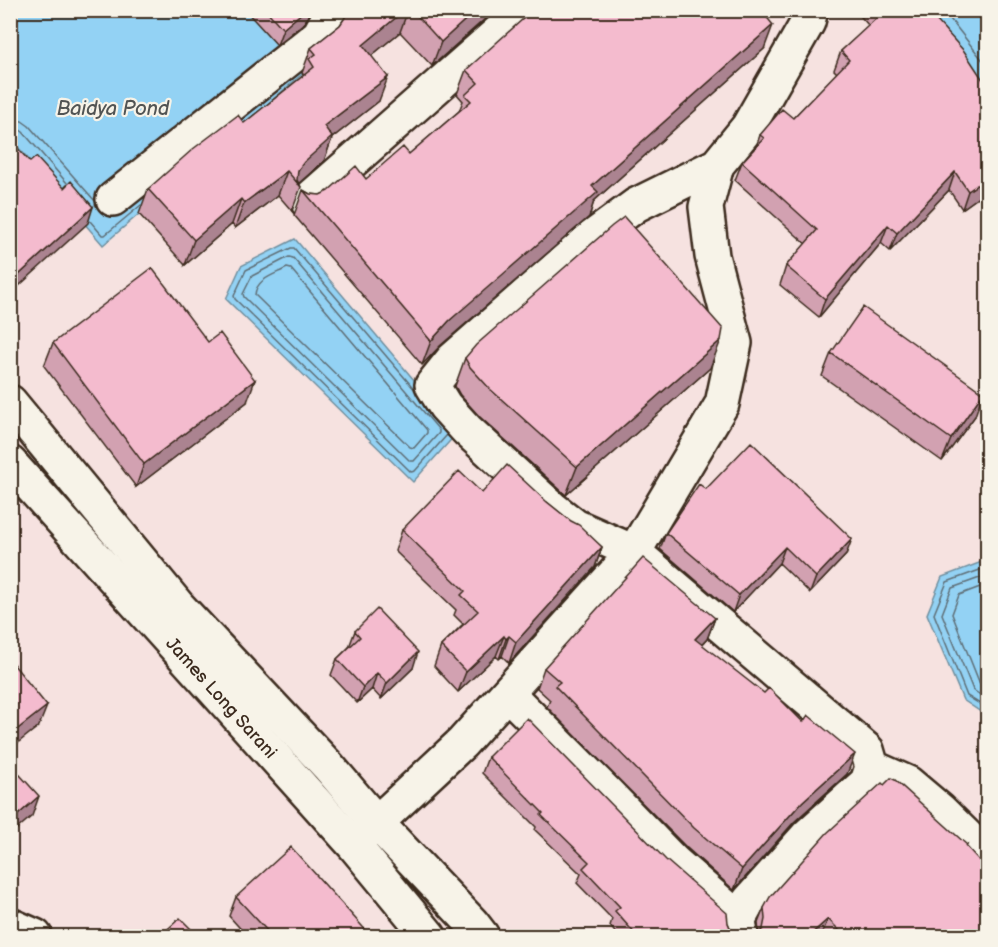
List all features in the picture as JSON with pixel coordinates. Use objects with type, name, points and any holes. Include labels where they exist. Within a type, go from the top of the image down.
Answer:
[{"type":"street","points":[[113,199],[319,34],[331,14],[330,10]]},
{"type":"street","points":[[307,201],[524,10]]},
{"type":"street","points":[[507,693],[740,928],[749,901],[808,835],[867,782],[872,767],[867,750],[634,552],[575,526],[552,508],[467,430],[445,406],[432,385],[452,360],[590,239],[636,205],[717,165],[748,127],[808,22],[811,10]]},
{"type":"street","points":[[353,844],[462,743],[634,552],[722,404],[735,343],[712,256],[706,207],[717,165]]},
{"type":"street","points":[[10,402],[178,606],[329,767],[376,822],[482,936]]},
{"type":"street","name":"James Long Sarani","points":[[10,463],[353,844],[429,936]]},
{"type":"street","points":[[253,733],[277,711]]},
{"type":"street","points":[[872,767],[908,783],[940,810],[987,857]]},
{"type":"street","points":[[10,925],[35,936]]},
{"type":"water","name":"Baidya Pond","points":[[10,11],[262,11],[306,71],[103,245],[11,139]]},
{"type":"water","points":[[914,11],[987,11],[987,104]]},
{"type":"water","points":[[295,239],[458,432],[413,482],[226,299],[241,266]]},
{"type":"water","points":[[988,560],[987,716],[963,700],[927,614],[942,577]]},
{"type":"building","points":[[266,10],[305,10],[283,29]]},
{"type":"building","points":[[349,10],[405,10],[363,45],[388,77],[324,126],[332,137],[298,170],[297,180],[301,187],[287,171],[244,203],[241,199],[194,240],[148,189],[193,149],[238,115],[244,123],[314,67],[309,59],[316,54],[311,48],[340,25]]},
{"type":"building","points":[[412,10],[476,10],[441,42]]},
{"type":"building","points":[[533,10],[761,10],[773,25],[592,186],[598,192],[449,321],[431,341],[303,190],[310,194],[320,195],[328,191],[356,166],[366,179],[403,147],[409,154],[471,101],[465,95],[478,83],[466,70]]},
{"type":"building","points":[[878,10],[927,10],[964,51],[987,86],[987,178],[968,191],[955,172],[897,233],[888,225],[825,299],[786,266],[817,230],[742,162],[764,138],[760,135],[782,109],[793,118],[849,60],[841,51],[881,14]]},
{"type":"building","points":[[10,140],[30,162],[36,157],[64,188],[71,181],[93,207],[10,283]]},
{"type":"building","points":[[624,217],[723,329],[721,340],[577,467],[490,389],[465,358],[476,345]]},
{"type":"building","points":[[152,268],[208,342],[220,333],[255,380],[144,464],[53,343]]},
{"type":"building","points":[[863,307],[983,393],[951,439],[831,353]]},
{"type":"building","points":[[751,442],[852,539],[816,577],[785,547],[739,595],[666,533],[699,484],[706,489]]},
{"type":"building","points":[[507,465],[547,502],[579,525],[602,547],[516,642],[509,636],[506,639],[504,636],[466,672],[441,646],[478,611],[461,595],[465,591],[402,530],[459,471],[482,493]]},
{"type":"building","points":[[643,558],[715,618],[695,639],[764,693],[769,688],[803,722],[808,715],[855,754],[802,802],[742,869],[694,828],[555,686],[560,682],[544,668]]},
{"type":"building","points":[[377,609],[418,652],[387,683],[377,673],[363,687],[337,659],[360,637],[355,631]]},
{"type":"building","points":[[10,660],[47,706],[10,735]]},
{"type":"building","points":[[527,718],[666,860],[727,913],[732,932],[738,936],[637,936],[615,911],[620,907],[583,868],[589,862],[541,815],[543,813],[488,757]]},
{"type":"building","points":[[10,764],[39,796],[11,821],[10,821]]},
{"type":"building","points":[[891,778],[967,845],[987,869],[987,936],[845,936],[828,919],[809,936],[756,936],[763,929],[764,908],[770,897],[827,833],[882,783],[884,785]]},
{"type":"building","points":[[291,847],[369,936],[272,936],[236,897]]},
{"type":"building","points":[[180,918],[198,936],[160,936]]}]
